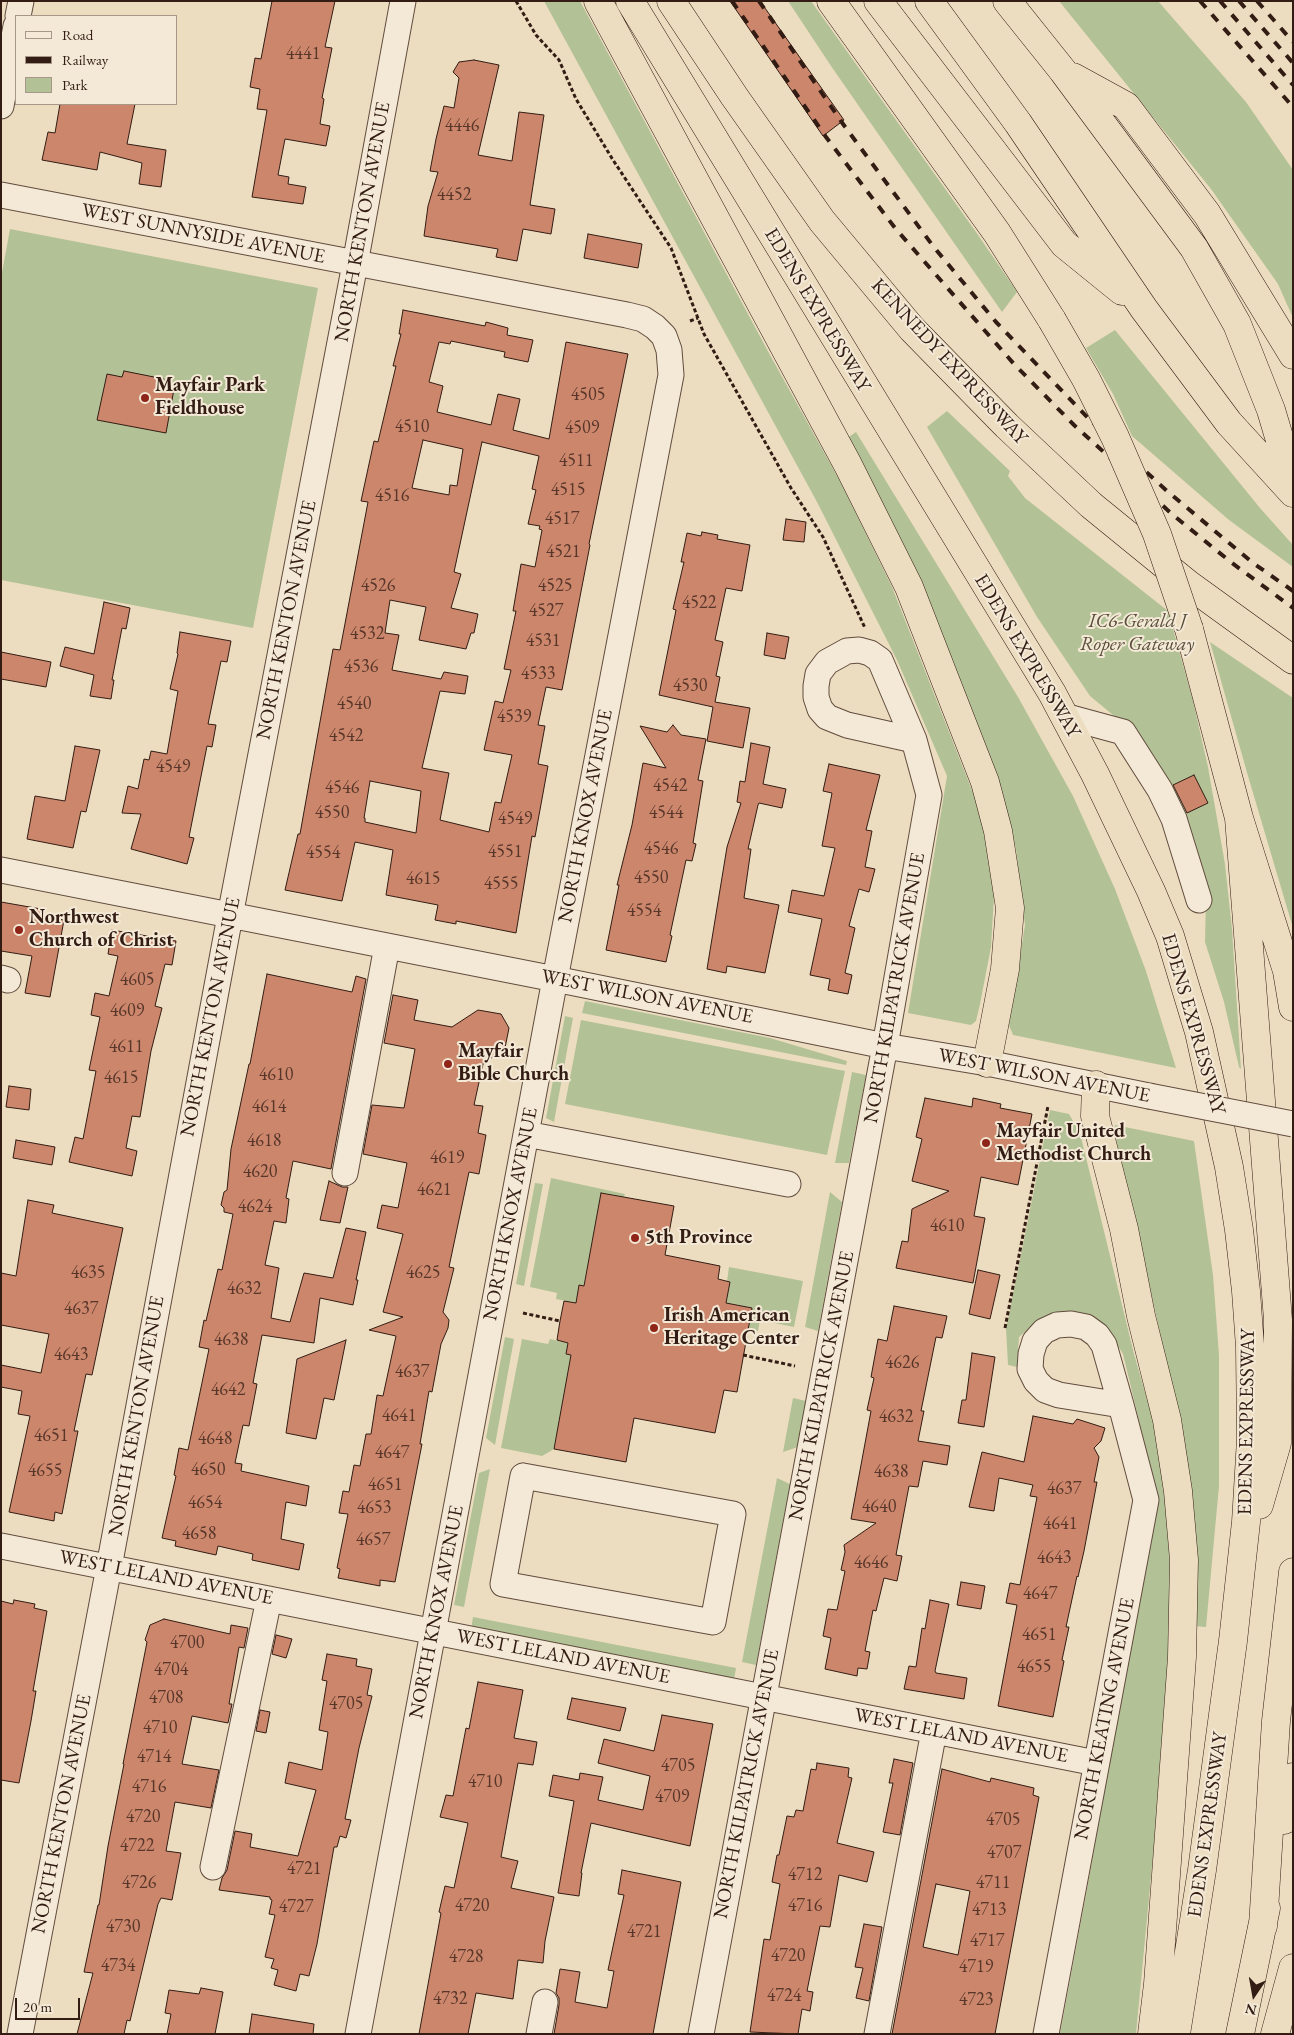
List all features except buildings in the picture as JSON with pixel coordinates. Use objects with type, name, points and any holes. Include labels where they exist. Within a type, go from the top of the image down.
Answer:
[{"type":"highway","points":[[598,1],[843,456],[896,561],[909,588],[985,782],[998,831],[1010,908],[1004,969],[987,1063]]},
{"type":"highway","name":"EDENS EXPRESSWAY","points":[[630,1],[1064,716],[1130,845],[1170,936],[1199,1032],[1229,1167],[1239,1230],[1246,1291],[1252,1401],[1250,1467],[1242,1565],[1203,1861],[1176,2034]]},
{"type":"highway","name":"KENNEDY EXPRESSWAY","points":[[671,1],[734,96],[822,221],[912,329],[1007,426],[1091,505],[1188,584],[1293,660]]},
{"type":"highway","points":[[832,1],[997,233],[1052,320],[1086,379],[1115,436],[1157,534],[1189,629],[1239,818],[1287,971],[1293,1006]]},
{"type":"highway","points":[[878,1],[1064,244],[1144,309]]},
{"type":"highway","points":[[929,1],[1018,123],[1144,309],[1229,422],[1293,493]]},
{"type":"highway","points":[[1007,1],[1063,71],[1194,248],[1237,324],[1271,410],[1293,484]]},
{"type":"highway","points":[[1063,71],[1126,106],[1207,214],[1293,355]]},
{"type":"highway","points":[[1239,818],[1278,1320],[1277,1443],[1242,1565]]},
{"type":"highway","points":[[1096,1085],[1095,1116],[1124,1229],[1166,1420],[1178,1491],[1184,1560],[1182,1657],[1158,1984],[1152,2034]]},
{"type":"highway","points":[[1263,1926],[1276,1721],[1293,1572]]},
{"type":"highway","points":[[1240,2034],[1293,1777]]},
{"type":"highway","points":[[1275,2034],[1293,1968]]},
{"type":"street","points":[[18,15],[21,1]]},
{"type":"street","name":"NORTH KENTON AVENUE","points":[[20,2034],[110,1567],[230,916],[356,264],[403,1]]},
{"type":"street","points":[[1,106],[15,31]]},
{"type":"street","name":"WEST SUNNYSIDE AVENUE","points":[[1,195],[627,315],[643,319],[664,336]]},
{"type":"street","name":"NORTH KNOX AVENUE","points":[[358,2034],[555,979],[671,376],[669,350],[664,336]]},
{"type":"street","points":[[880,660],[870,653],[858,650],[847,651],[827,662],[818,674],[816,686],[816,697],[820,709],[826,717],[836,722],[914,740]]},
{"type":"street","name":"NORTH KILPATRICK AVENUE","points":[[700,2034],[886,1046],[929,795],[914,740],[880,660]]},
{"type":"street","points":[[1064,716],[1123,732],[1160,790],[1174,820],[1199,900]]},
{"type":"street","name":"WEST WILSON AVENUE","points":[[1,870],[886,1046],[987,1063],[1293,1124]]},
{"type":"street","points":[[344,1173],[387,946]]},
{"type":"street","points":[[526,1134],[788,1184]]},
{"type":"street","name":"NORTH KEATING AVENUE","points":[[1046,2034],[1146,1500],[1121,1405]]},
{"type":"street","points":[[522,1476],[733,1514],[713,1622],[503,1584],[522,1476]]},
{"type":"street","name":"WEST LELAND AVENUE","points":[[1,1546],[1096,1763]]},
{"type":"street","points":[[213,1867],[269,1599]]},
{"type":"street","points":[[877,2034],[934,1731]]},
{"type":"street","points":[[538,2034],[544,2002]]},
{"type":"path","points":[[516,1],[536,35],[560,60],[576,99],[613,160],[671,248],[704,334],[786,480],[823,537],[880,660]]},
{"type":"path","points":[[690,321],[698,318]]},
{"type":"path","points":[[1005,1328],[1048,1106]]},
{"type":"path","points":[[522,1313],[560,1321]]},
{"type":"path","points":[[743,1354],[795,1366]]},
{"type":"green space","points":[[544,1],[580,1],[841,483],[892,587],[977,803],[992,864],[997,894],[994,897],[991,947],[976,1021],[971,1025],[908,1013],[947,776],[897,660],[817,502]]},
{"type":"green space","points":[[788,1],[811,1],[976,232],[1017,292],[1002,312],[831,66]]},
{"type":"green space","points":[[1059,1],[1158,1],[1246,102],[1293,170],[1293,318],[1278,284],[1211,189]]},
{"type":"green space","points":[[10,229],[318,288],[253,628],[1,580],[1,278]]},
{"type":"green space","points":[[1115,330],[1260,508],[1293,545],[1293,567],[1229,520],[1132,436],[1113,394],[1086,348]]},
{"type":"green space","name":"IC6-Gerald J Roper Gateway","points":[[947,411],[1010,471],[1008,476],[1025,498],[1168,611],[1193,701],[1208,767],[1225,864],[1232,929],[1241,1069],[1224,1002],[1205,942],[1206,897],[1136,734],[1090,696],[1037,617],[927,427]]},
{"type":"green space","points":[[856,432],[1018,697],[1073,796],[1115,889],[1146,971],[1176,1068],[1013,1035],[1009,1025],[1025,925],[1016,849],[990,763],[846,439]]},
{"type":"green space","points":[[1210,642],[1293,698],[1293,928],[1248,776]]},
{"type":"green space","points":[[585,1001],[770,1038],[847,1061],[846,1065],[582,1013]]},
{"type":"green space","points":[[565,1016],[573,1018],[554,1122],[546,1118]]},
{"type":"green space","points":[[581,1020],[845,1071],[827,1155],[565,1104]]},
{"type":"green space","points":[[852,1072],[866,1075],[849,1163],[835,1163]]},
{"type":"green space","points":[[1050,1110],[1069,1114],[1080,1133],[1134,1354],[1164,1458],[1172,1604],[1154,1845],[1136,2034],[1060,2034],[1157,1496],[1123,1354],[1109,1332],[1091,1319],[1063,1311],[1041,1318],[1019,1337],[1017,1367],[1008,1365],[1006,1329]]},
{"type":"green space","points":[[1115,1125],[1194,1141],[1213,1275],[1219,1355],[1219,1486],[1206,1627],[1194,1626],[1168,1368],[1114,1130]]},
{"type":"green space","points":[[551,1178],[625,1194],[624,1197],[601,1193],[584,1286],[579,1286],[576,1303],[556,1299],[557,1293],[530,1287]]},
{"type":"green space","points":[[535,1183],[543,1184],[524,1286],[516,1284]]},
{"type":"green space","points":[[830,1192],[842,1202],[818,1331],[805,1327]]},
{"type":"green space","points":[[729,1267],[803,1281],[794,1327],[760,1320],[758,1331],[748,1330],[752,1308],[726,1303],[730,1282],[727,1281]]},
{"type":"green space","points":[[505,1337],[514,1339],[495,1445],[486,1438]]},
{"type":"green space","points":[[522,1339],[548,1344],[550,1339],[568,1343],[566,1354],[571,1355],[554,1449],[542,1456],[501,1448]]},
{"type":"green space","points":[[793,1398],[806,1401],[798,1447],[783,1452]]},
{"type":"green space","points":[[490,1469],[464,1607],[454,1605],[479,1473]]},
{"type":"green space","points":[[777,1478],[790,1484],[756,1665],[742,1662]]},
{"type":"green space","points":[[473,1617],[736,1668],[734,1680],[471,1630]]},
{"type":"railway","points":[[732,1],[826,137],[895,228],[1014,364],[1074,425],[1173,515],[1232,563],[1293,608]]},
{"type":"railway","points":[[759,1],[843,124],[933,246],[996,322],[1091,421],[1167,491],[1253,563],[1293,591]]},
{"type":"railway","points":[[1200,1],[1293,107]]},
{"type":"railway","points":[[1220,1],[1293,85]]},
{"type":"railway","points":[[1239,1],[1293,63]]},
{"type":"railway","points":[[1257,1],[1293,42]]},
{"type":"place","name":"Mayfair Park Fieldhouse","points":[[145,398]]},
{"type":"place","name":"Northwest Church of Christ","points":[[19,930]]},
{"type":"place","name":"Mayfair Bible Church","points":[[448,1064]]},
{"type":"place","name":"Mayfair United Methodist Church","points":[[986,1143]]},
{"type":"place","name":"5th Province","points":[[635,1238]]},
{"type":"place","name":"Irish American Heritage Center","points":[[654,1328]]}]
